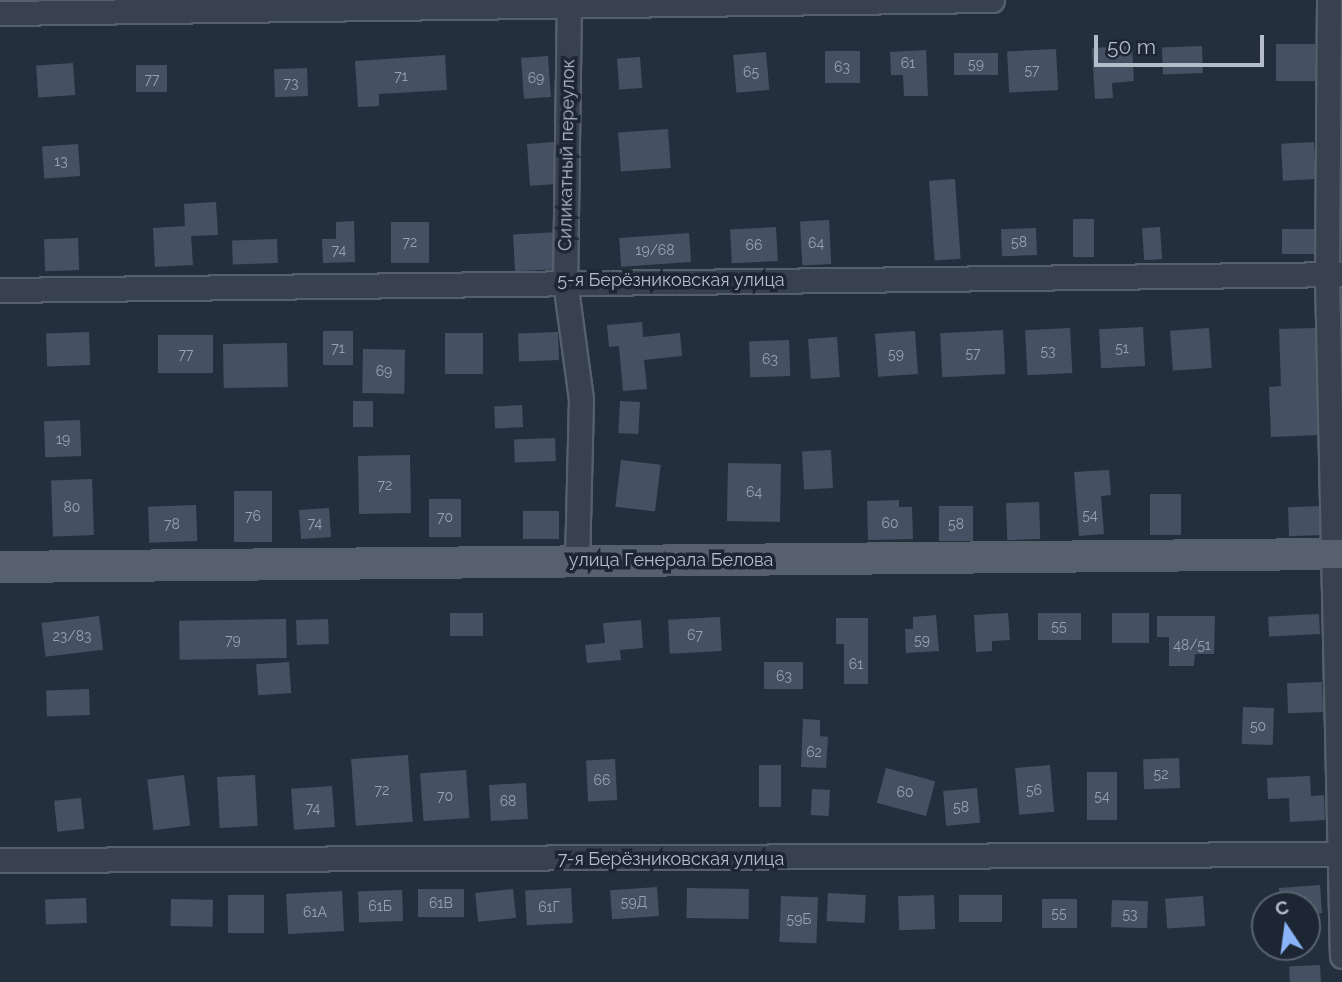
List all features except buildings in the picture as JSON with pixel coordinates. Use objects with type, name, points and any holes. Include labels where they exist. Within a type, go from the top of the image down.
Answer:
[{"type":"main road","name":"улица Генерала Белова","points":[[0,567],[1338,555]]},
{"type":"street","points":[[0,13],[569,3],[992,0]]},
{"type":"street","points":[[1329,0],[1335,275],[1342,956]]},
{"type":"street","name":"Силикатный переулок","points":[[569,3],[565,281],[581,399],[577,561]]},
{"type":"street","name":"5-я Берёзниковская улица","points":[[0,290],[565,281],[1335,275]]},
{"type":"street","name":"7-я Берёзниковская улица","points":[[0,860],[1340,854]]}]
